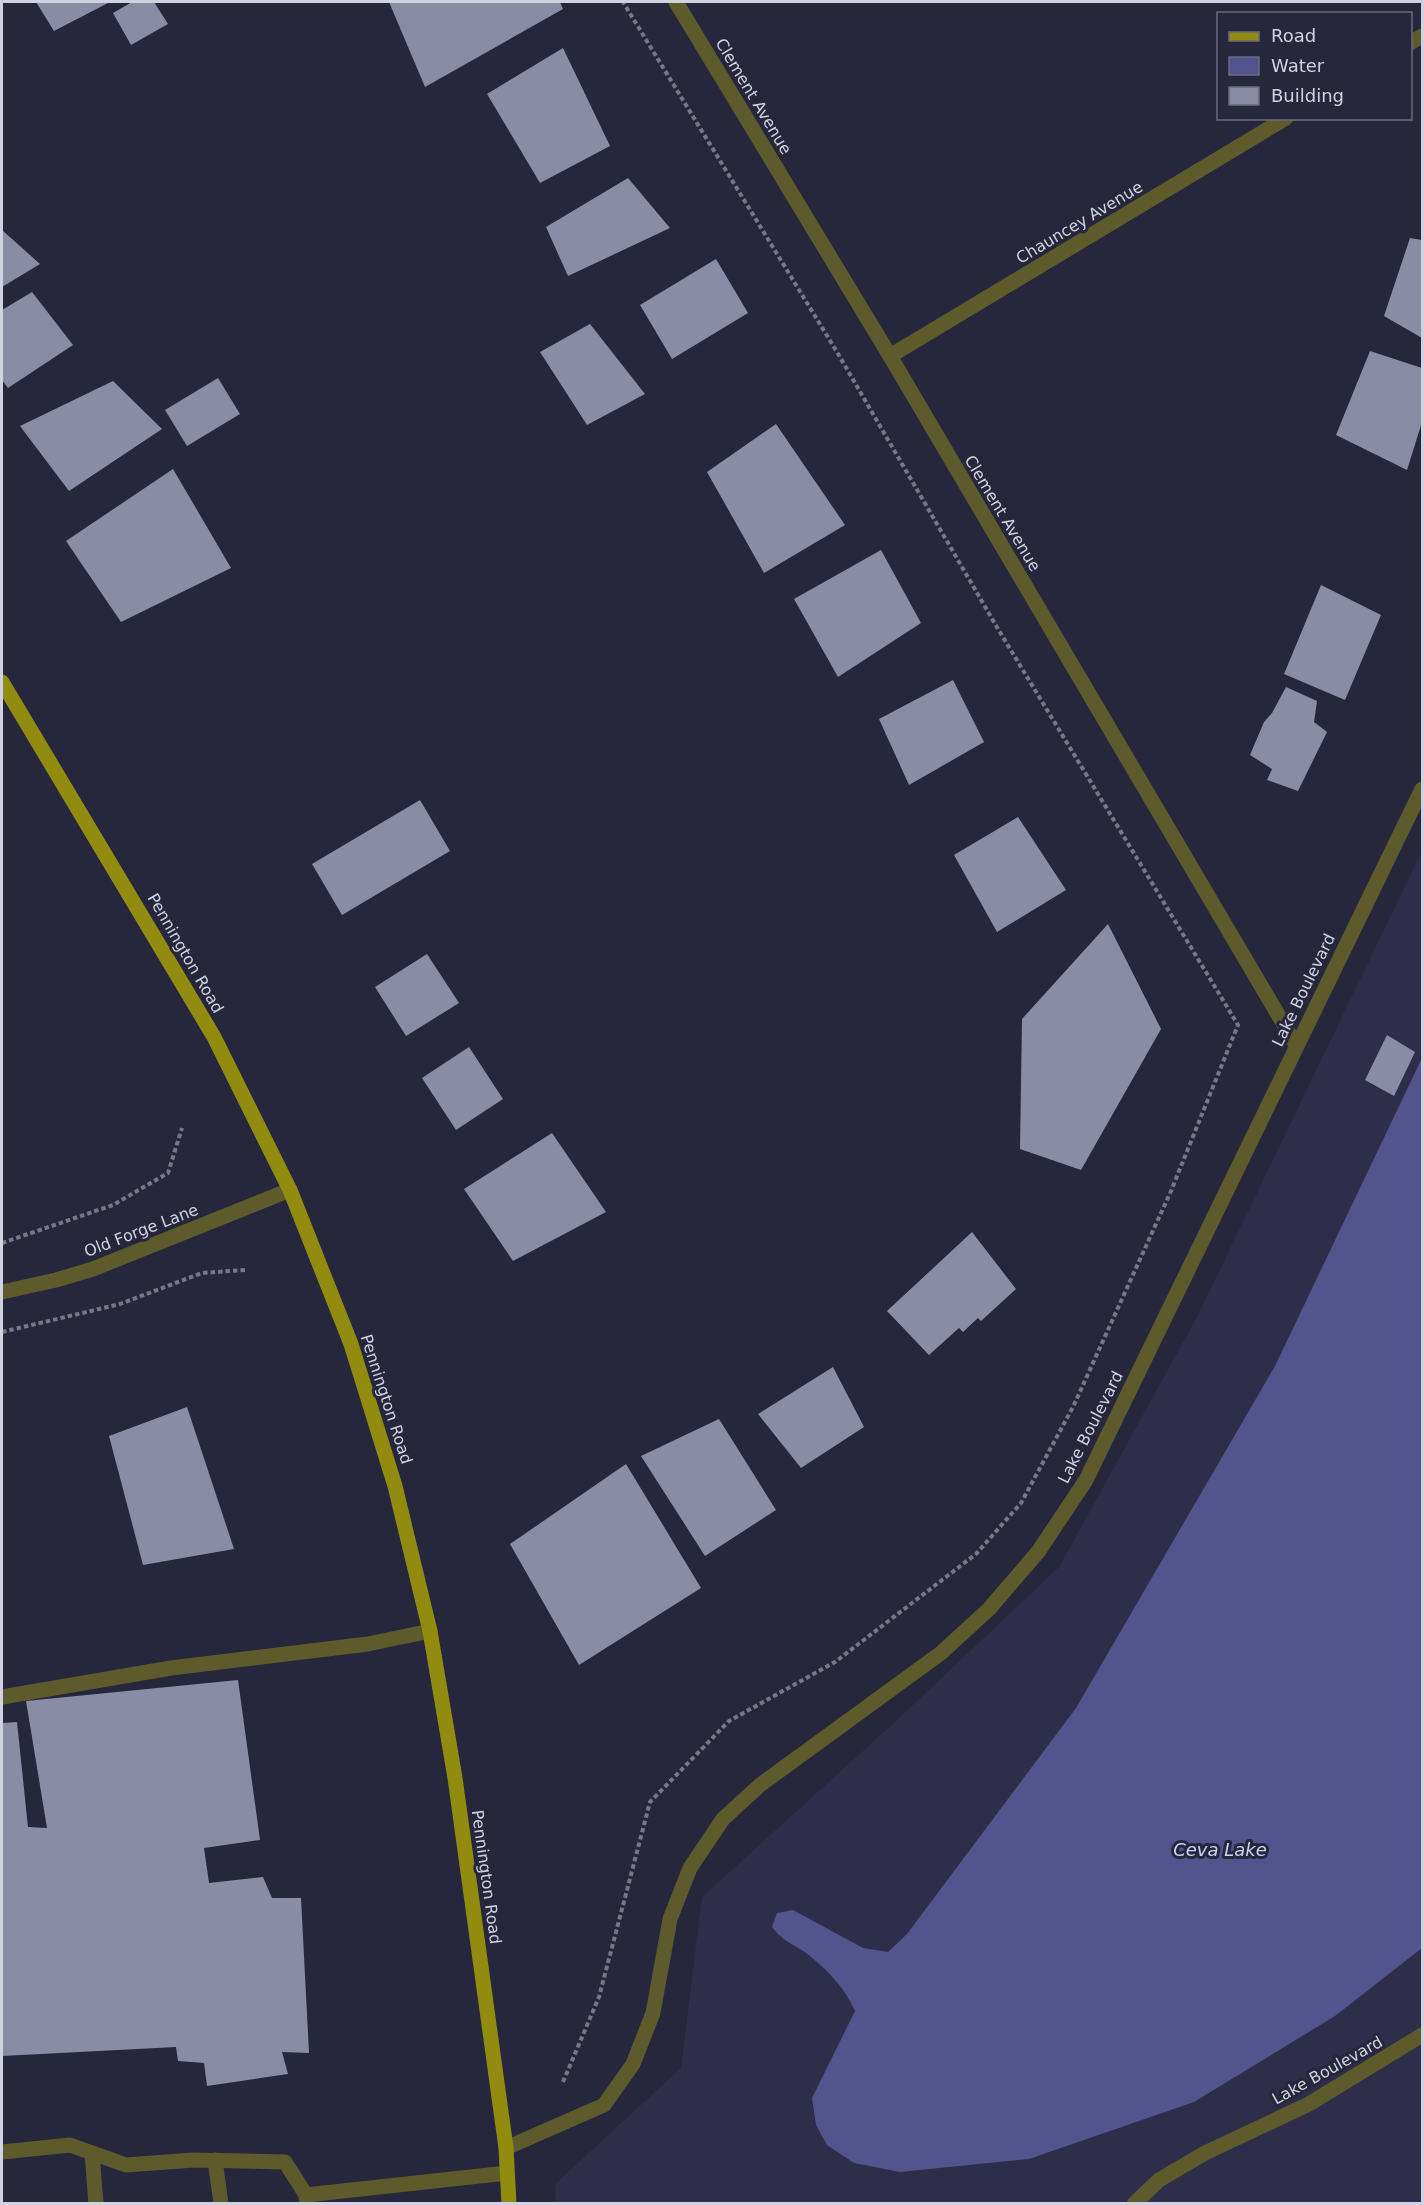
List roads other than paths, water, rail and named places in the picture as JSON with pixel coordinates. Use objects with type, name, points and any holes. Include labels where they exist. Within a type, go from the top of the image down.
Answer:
[{"type":"main road","name":"Pennington Road","points":[[2,682],[214,1037],[290,1190],[351,1344],[395,1486],[430,1631],[455,1778],[506,2148],[509,2204]]},
{"type":"street","name":"Clement Avenue","points":[[676,2],[890,357],[1296,1045]]},
{"type":"street","name":"Chauncey Avenue","points":[[890,357],[1283,120]]},
{"type":"street","name":"Lake Boulevard","points":[[506,2148],[604,2105],[633,2064],[653,2013],[670,1919],[690,1868],[723,1820],[760,1785],[941,1653],[989,1609],[1038,1552],[1086,1480],[1422,789]]},
{"type":"street","name":"Old Forge Lane","points":[[2,1292],[93,1269],[290,1190]]},
{"type":"street","points":[[2,1697],[171,1668],[369,1644],[430,1631]]},
{"type":"street","name":"Lake Boulevard","points":[[1134,2204],[1159,2180],[1205,2153],[1310,2104],[1422,2035]]},
{"type":"street","points":[[2,2152],[70,2145],[126,2165],[215,2160],[285,2162],[307,2199],[507,2173]]},
{"type":"street","points":[[92,2153],[96,2204]]},
{"type":"street","points":[[215,2160],[221,2204]]},
{"type":"water","name":"Ceva Lake","points":[[1422,1058],[1422,1948],[1335,2016],[1194,2102],[1029,2159],[900,2172],[854,2163],[827,2145],[816,2125],[812,2098],[855,2011],[830,1974],[810,1956],[781,1937],[772,1927],[777,1913],[793,1910],[863,1948],[888,1952],[907,1934],[1076,1708],[1275,1366]]}]
